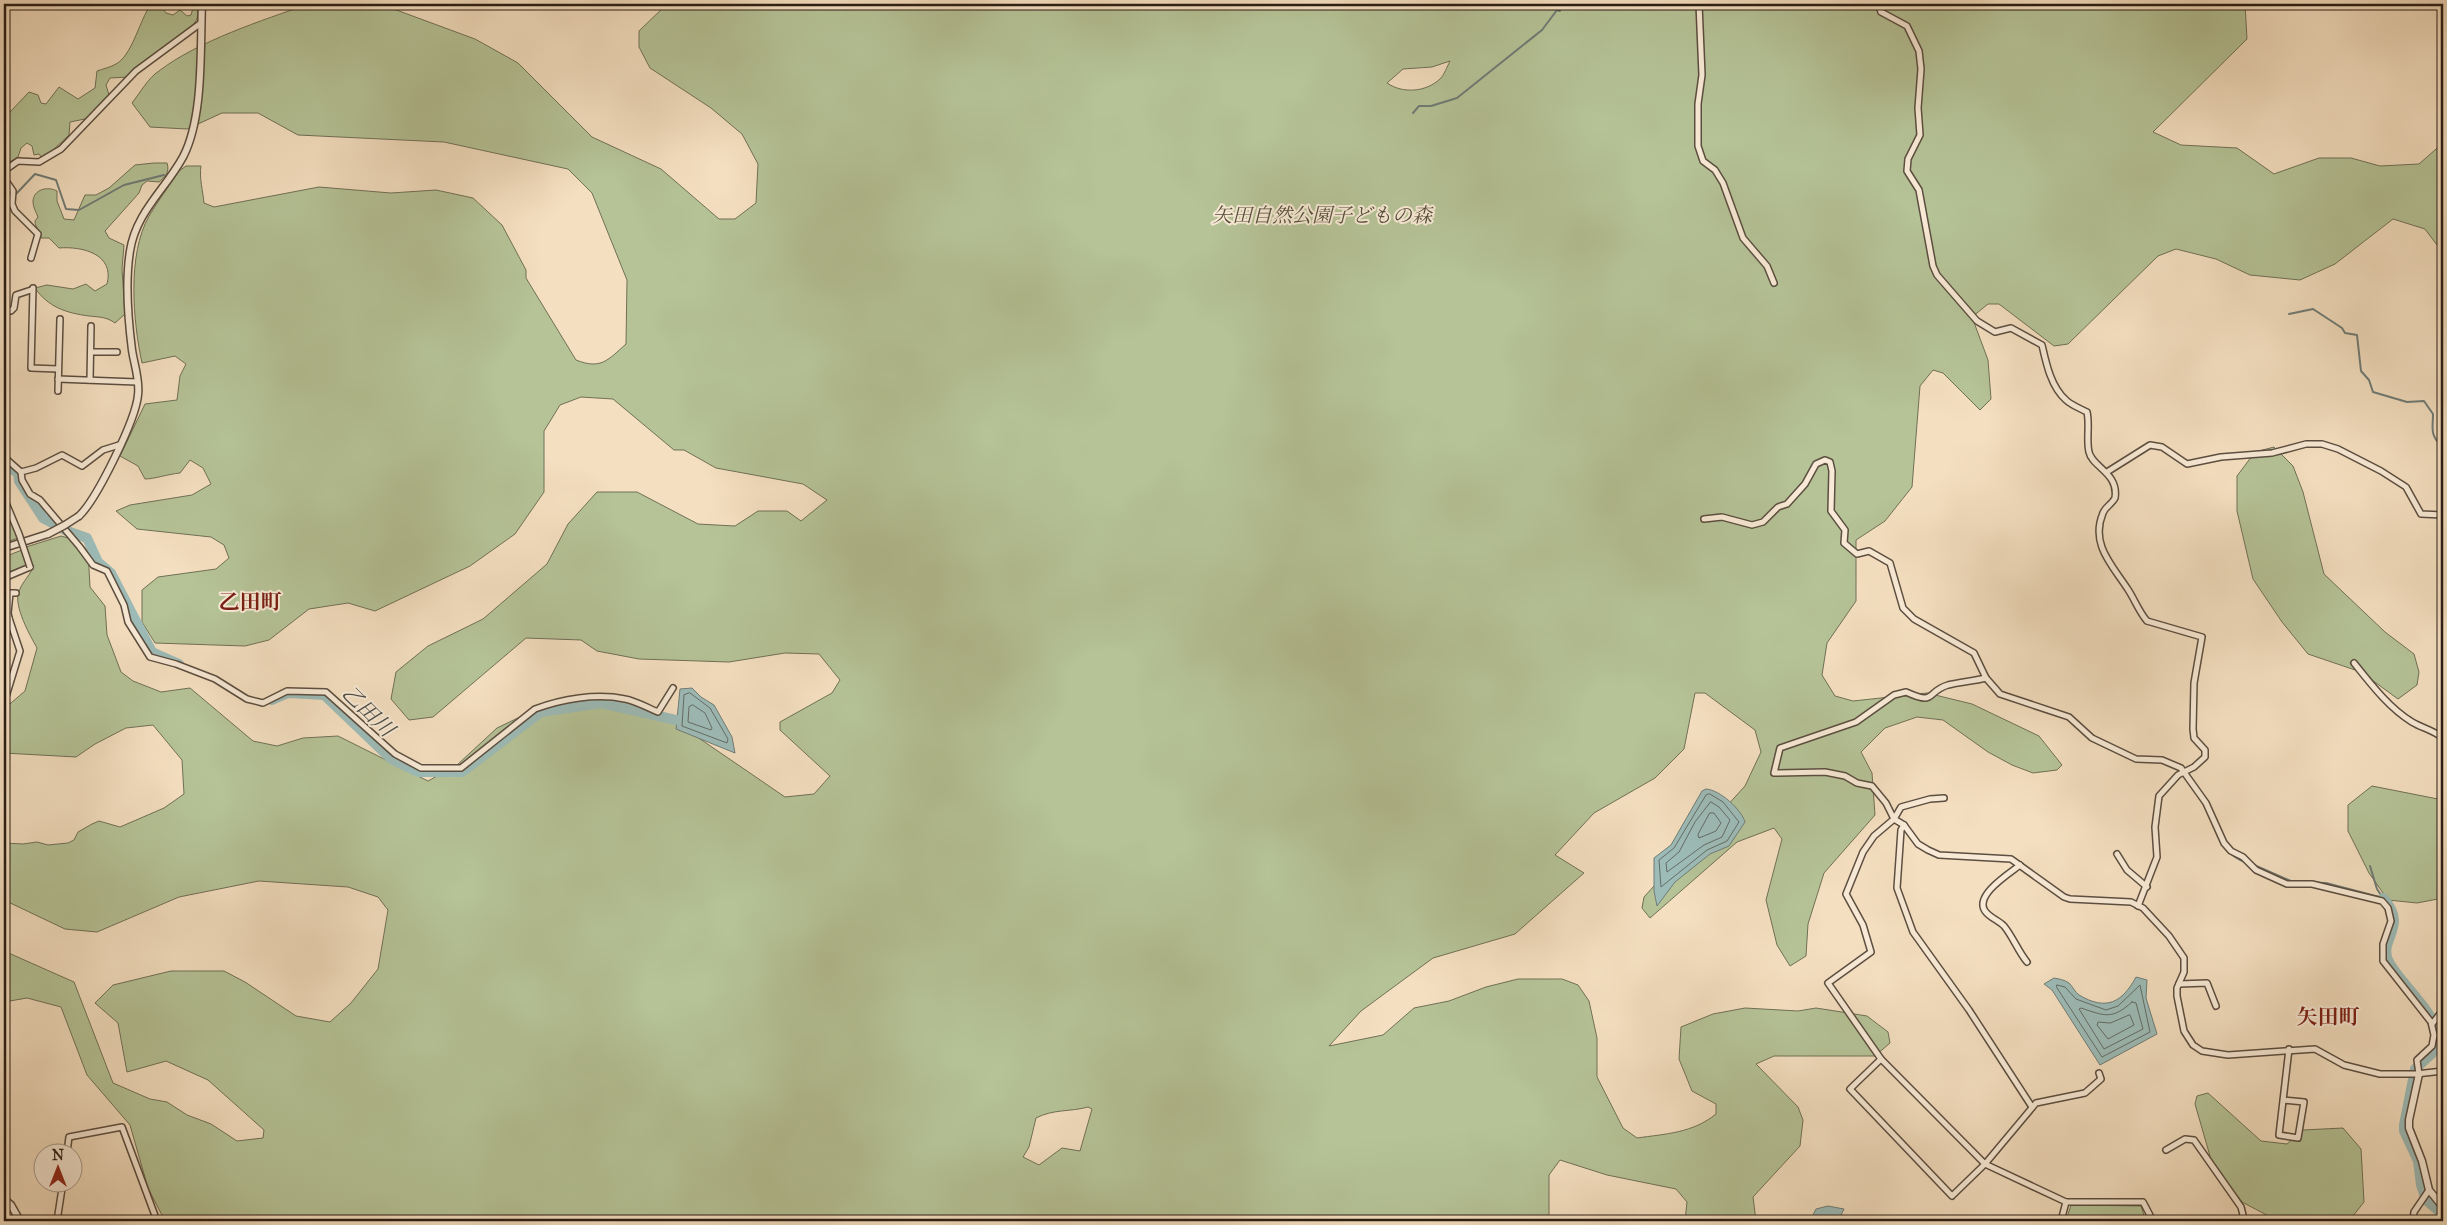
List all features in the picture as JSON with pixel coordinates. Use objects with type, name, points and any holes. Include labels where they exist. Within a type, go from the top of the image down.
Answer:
[{"type":"street","points":[[4,548],[48,534],[66,525],[88,507],[96,494],[134,411],[138,395],[129,324],[130,251],[143,213],[182,157],[195,120],[202,4]]},
{"type":"street","points":[[1699,4],[1702,75],[1698,104],[1698,146],[1703,160],[1715,170],[1723,182],[1742,238],[1766,266],[1774,283]]},
{"type":"street","points":[[1878,4],[1881,12],[1907,26],[1919,51],[1921,69],[1918,108],[1920,135],[1908,159],[1907,171],[1918,190],[1929,251],[1937,275],[1977,321],[1995,332],[2011,328],[2042,345],[2048,370],[2056,388],[2066,401],[2087,412],[2089,453],[2095,462],[2107,472],[2116,493],[2112,503],[2102,515],[2100,540],[2109,565],[2124,583],[2147,621],[2202,637],[2194,684],[2194,734],[2197,743],[2204,750],[2205,757],[2194,766],[2184,770],[2161,791],[2155,827],[2157,857],[2147,887],[2138,906]]},
{"type":"street","points":[[4,171],[18,161],[39,162],[61,149],[136,72],[201,23]]},
{"type":"street","points":[[4,178],[13,191],[12,204],[15,211],[38,234],[31,258]]},
{"type":"street","points":[[4,310],[12,311],[16,295],[32,289],[31,368],[58,369]]},
{"type":"street","points":[[58,391],[60,318]]},
{"type":"street","points":[[90,380],[91,326]]},
{"type":"street","points":[[91,352],[117,352]]},
{"type":"street","points":[[58,379],[137,382]]},
{"type":"street","points":[[2107,472],[2150,445],[2162,447],[2187,464],[2221,457],[2272,453],[2306,444],[2322,444],[2381,471],[2406,487],[2421,514],[2443,515]]},
{"type":"street","points":[[21,472],[36,468],[62,455],[82,466],[103,450],[119,445]]},
{"type":"street","points":[[4,457],[21,472],[22,480],[30,494],[40,500],[93,565],[107,571],[124,605],[128,622],[150,657],[215,679],[247,699],[263,703],[287,691],[326,692],[395,754],[421,768],[461,768],[536,709],[550,703],[597,696],[626,699],[658,712],[673,688]]},
{"type":"street","points":[[1704,519],[1722,518],[1752,525],[1763,522],[1778,507],[1787,504],[1805,484],[1816,464],[1826,460],[1830,462],[1832,471],[1831,512],[1845,530],[1844,543],[1857,554],[1869,551],[1890,564],[1903,608],[1914,619],[1974,653],[1986,678],[2000,694],[2069,717],[2104,745],[2136,759],[2162,760],[2184,770],[2209,807],[2221,840],[2231,851],[2240,855],[2252,867],[2287,884],[2312,884],[2382,901],[2388,908],[2390,921],[2383,944],[2383,961],[2434,1022]]},
{"type":"street","points":[[4,473],[5,503],[19,534],[30,567],[4,578]]},
{"type":"street","points":[[4,703],[20,651],[7,618],[10,593],[16,593]]},
{"type":"street","points":[[2354,662],[2401,714],[2413,724],[2435,731],[2443,738]]},
{"type":"street","points":[[1986,678],[1946,685],[1929,698],[1922,699],[1906,692],[1894,696],[1856,722],[1780,748],[1774,773],[1797,771],[1825,772],[1872,786],[1886,803],[1894,819],[1904,825],[1918,844],[1934,854],[2006,858],[2020,865],[2070,899],[2124,900],[2138,906],[2180,950],[2185,965],[2177,996],[2184,1031],[2193,1045],[2202,1051],[2228,1055],[2288,1049],[2315,1049],[2344,1065],[2380,1074],[2443,1071]]},
{"type":"street","points":[[1944,798],[1930,799],[1901,807],[1894,819],[1874,836],[1863,852],[1846,894],[1863,925],[1871,952],[1828,983],[1881,1059],[1985,1164],[2066,1202],[2143,1202],[2153,1221]]},
{"type":"street","points":[[1904,825],[1897,888],[1913,932],[1969,1010],[2032,1107]]},
{"type":"street","points":[[2117,854],[2127,870],[2147,887]]},
{"type":"street","points":[[2020,865],[1988,891],[1983,904],[1984,909],[1989,915],[2005,928],[2027,962]]},
{"type":"street","points":[[2179,984],[2207,983],[2216,1006]]},
{"type":"street","points":[[2443,1010],[2434,1022],[2433,1043],[2417,1060],[2409,1125],[2422,1161],[2429,1190],[2443,1208]]},
{"type":"street","points":[[2283,1100],[2304,1102],[2298,1138],[2279,1135],[2288,1049]]},
{"type":"street","points":[[1881,1059],[1850,1089],[1952,1196],[1985,1164],[2036,1103],[2084,1093],[2101,1079],[2099,1073]]},
{"type":"street","points":[[68,1142],[69,1136],[122,1127],[157,1221]]},
{"type":"street","points":[[2166,1150],[2185,1139],[2194,1140],[2242,1207],[2243,1215],[2241,1221]]},
{"type":"street","points":[[2413,1221],[2414,1212],[2429,1190]]},
{"type":"street","points":[[57,1221],[61,1192]]},
{"type":"street","points":[[4,1199],[16,1211],[20,1221]]},
{"type":"street","points":[[2061,1221],[2066,1202]]},
{"type":"green space","points":[[194,4],[199,4],[197,19],[193,25],[128,77],[110,78],[106,85],[109,95],[85,119],[70,122],[69,135],[51,152],[42,158],[39,154],[34,155],[32,146],[27,143],[21,148],[18,157],[4,165],[4,114],[10,112],[29,92],[38,95],[41,103],[46,104],[59,87],[78,99],[95,88],[97,71],[116,64],[126,54],[148,9],[161,6],[166,13],[173,15],[180,10],[187,16],[191,15]]},
{"type":"green space","name":"矢田自然公園子どもの森","points":[[309,4],[380,4],[475,39],[518,63],[592,137],[661,169],[719,219],[735,219],[756,203],[758,164],[742,134],[711,108],[650,68],[639,47],[639,31],[667,4],[2245,4],[2247,39],[2153,132],[2181,145],[2237,148],[2274,174],[2319,158],[2351,158],[2380,166],[2419,164],[2443,143],[2443,253],[2425,229],[2393,219],[2335,264],[2300,280],[2250,275],[2216,259],[2176,249],[2158,256],[2068,344],[2054,346],[1999,304],[1988,304],[1972,317],[1988,360],[1991,399],[1980,410],[1943,373],[1933,370],[1920,386],[1912,487],[1885,521],[1856,540],[1856,601],[1827,643],[1822,675],[1835,696],[1853,701],[1927,693],[1972,704],[2039,736],[2062,765],[2057,770],[2033,773],[2012,765],[1988,752],[1943,720],[1917,717],[1885,728],[1861,752],[1872,773],[1875,815],[1824,873],[1808,924],[1806,956],[1790,966],[1777,945],[1766,900],[1782,839],[1774,828],[1737,842],[1650,918],[1642,908],[1644,897],[1745,786],[1761,752],[1755,730],[1705,693],[1695,693],[1684,749],[1655,778],[1594,813],[1555,855],[1584,873],[1515,934],[1433,958],[1361,1011],[1329,1046],[1383,1035],[1414,1008],[1449,1001],[1486,987],[1518,979],[1562,979],[1578,985],[1589,1001],[1597,1038],[1597,1077],[1623,1128],[1637,1138],[1688,1129],[1716,1114],[1716,1104],[1692,1091],[1679,1059],[1681,1027],[1713,1014],[1745,1008],[1798,1011],[1816,1008],[1867,1016],[1888,1032],[1890,1043],[1875,1056],[1774,1056],[1756,1064],[1798,1107],[1803,1120],[1800,1146],[1753,1197],[1756,1221],[1685,1221],[1687,1202],[1676,1189],[1607,1175],[1560,1160],[1549,1175],[1549,1221],[165,1221],[148,1188],[130,1125],[87,1075],[61,1007],[27,998],[4,1002],[4,951],[74,982],[113,1083],[150,1099],[167,1102],[187,1115],[211,1124],[237,1141],[263,1138],[264,1130],[208,1080],[166,1061],[127,1072],[118,1023],[95,1003],[113,985],[171,971],[224,971],[245,982],[296,1016],[330,1022],[351,1003],[378,969],[388,910],[378,897],[348,887],[259,881],[179,897],[97,932],[65,929],[4,900],[4,843],[23,844],[37,842],[48,845],[68,843],[74,840],[78,832],[99,821],[120,827],[164,808],[184,794],[182,760],[153,725],[126,728],[95,744],[76,757],[4,753],[4,709],[25,691],[37,648],[23,620],[18,604],[19,591],[32,570],[26,547],[61,536],[79,541],[88,551],[90,587],[105,606],[107,635],[121,672],[133,681],[161,692],[190,688],[253,741],[277,746],[303,738],[338,736],[428,781],[457,765],[497,728],[547,704],[597,696],[626,699],[668,717],[785,797],[814,794],[830,776],[780,730],[780,722],[832,693],[840,680],[819,654],[785,653],[729,662],[639,659],[597,651],[581,640],[526,638],[433,717],[409,720],[391,699],[396,672],[428,646],[483,619],[547,564],[568,524],[597,492],[637,492],[698,524],[735,526],[758,511],[787,511],[801,521],[827,500],[803,484],[716,468],[684,450],[674,450],[613,399],[581,397],[560,405],[544,431],[544,492],[515,534],[470,566],[375,611],[348,603],[309,609],[269,640],[245,646],[155,643],[142,622],[142,590],[158,577],[216,569],[229,558],[224,545],[211,537],[137,529],[116,511],[130,505],[192,495],[211,484],[203,468],[190,460],[180,473],[145,479],[138,466],[120,456],[145,404],[177,400],[180,376],[186,364],[175,356],[142,363],[136,328],[134,288],[137,250],[142,232],[149,216],[160,199],[179,171],[186,166],[201,166],[204,203],[214,207],[319,187],[391,193],[436,190],[473,198],[502,225],[526,270],[526,278],[576,360],[598,364],[609,359],[626,344],[627,280],[592,193],[568,169],[444,142],[298,135],[258,113],[222,113],[187,129],[150,127],[132,103],[151,78],[192,50],[231,32]],"holes":[[[1450,61],[1441,77],[1428,87],[1407,90],[1393,87],[1387,83],[1403,69],[1432,67]],[[1088,1107],[1092,1109],[1080,1151],[1062,1148],[1039,1165],[1023,1157],[1029,1147],[1036,1118],[1049,1113]]]},
{"type":"green space","points":[[167,163],[168,169],[165,176],[159,182],[147,181],[142,185],[139,193],[105,231],[109,238],[124,245],[122,269],[125,314],[115,323],[103,318],[65,311],[46,300],[35,288],[47,285],[73,289],[86,284],[95,291],[107,284],[108,274],[106,265],[95,254],[77,249],[59,248],[49,238],[41,238],[35,223],[38,217],[33,204],[35,194],[45,189],[57,191],[57,201],[64,219],[74,220],[85,195],[96,195],[109,188],[135,165]]},
{"type":"green space","points":[[2274,447],[2293,466],[2303,492],[2324,574],[2385,632],[2414,654],[2419,672],[2417,685],[2398,699],[2361,672],[2308,654],[2282,622],[2253,579],[2237,511],[2237,476],[2255,452]]},
{"type":"green space","points":[[4,507],[10,516],[18,538],[4,543]]},
{"type":"green space","points":[[22,550],[27,565],[4,574],[4,557]]},
{"type":"green space","points":[[2372,786],[2443,800],[2443,898],[2417,903],[2388,900],[2369,873],[2348,831],[2348,805]]},
{"type":"green space","points":[[2208,1093],[2261,1141],[2287,1144],[2303,1130],[2343,1128],[2361,1149],[2364,1202],[2349,1221],[2278,1221],[2242,1202],[2212,1163],[2195,1104],[2197,1096]]},
{"type":"green space","points":[[2071,1205],[2141,1206],[2146,1221],[2066,1221]]},
{"type":"water","points":[[692,688],[701,697],[714,705],[732,737],[735,753],[676,729],[680,689]]},
{"type":"water","points":[[1706,789],[1712,790],[1729,801],[1745,822],[1729,846],[1710,854],[1675,882],[1657,906],[1654,891],[1654,858],[1671,845],[1702,791]]},
{"type":"water","points":[[2136,977],[2147,980],[2146,998],[2157,1034],[2100,1065],[2052,990],[2044,984],[2054,978],[2062,980],[2069,983],[2079,995],[2097,1003],[2105,1003],[2112,1002],[2125,993]]},
{"type":"water","points":[[1828,1206],[1844,1209],[1838,1221],[1810,1221],[1816,1209]]},
{"type":"waterway","points":[[1413,113],[1419,106],[1431,106],[1457,98],[1542,30],[1557,10],[1560,11],[1556,6],[1557,10]]},
{"type":"waterway","points":[[4,189],[16,194],[35,174],[56,180],[66,209],[79,210],[124,185],[164,175]]},
{"type":"waterway","points":[[2289,314],[2313,309],[2342,328],[2345,333],[2357,335],[2361,371],[2369,380],[2373,392],[2407,402],[2424,401],[2433,414],[2432,428],[2434,435],[2443,448]]},
{"type":"waterway","name":"乙田川","points":[[4,464],[18,473],[19,481],[43,518],[67,531],[87,538],[98,562],[111,573],[152,652],[179,664]]},
{"type":"waterway","name":"乙田川","points":[[272,700],[288,693],[324,695],[391,759],[418,772],[462,772],[541,712],[601,703],[676,720]]},
{"type":"waterway","points":[[2199,797],[2206,808]]},
{"type":"waterway","points":[[2212,821],[2217,835],[2228,851],[2239,860],[2247,863]]},
{"type":"waterway","points":[[2254,865],[2293,882]]},
{"type":"waterway","points":[[2370,866],[2377,889],[2383,898]]},
{"type":"waterway","points":[[2298,882],[2326,883],[2383,898]]},
{"type":"waterway","points":[[2383,898],[2391,908],[2394,917],[2394,925],[2386,954],[2389,962],[2430,1015],[2436,1027],[2437,1049],[2415,1069],[2404,1131],[2418,1161],[2421,1185],[2426,1200],[2443,1215]]},
{"type":"district","name":"乙田町","points":[[250,602]]},
{"type":"district","name":"矢田町","points":[[2328,1017]]}]
